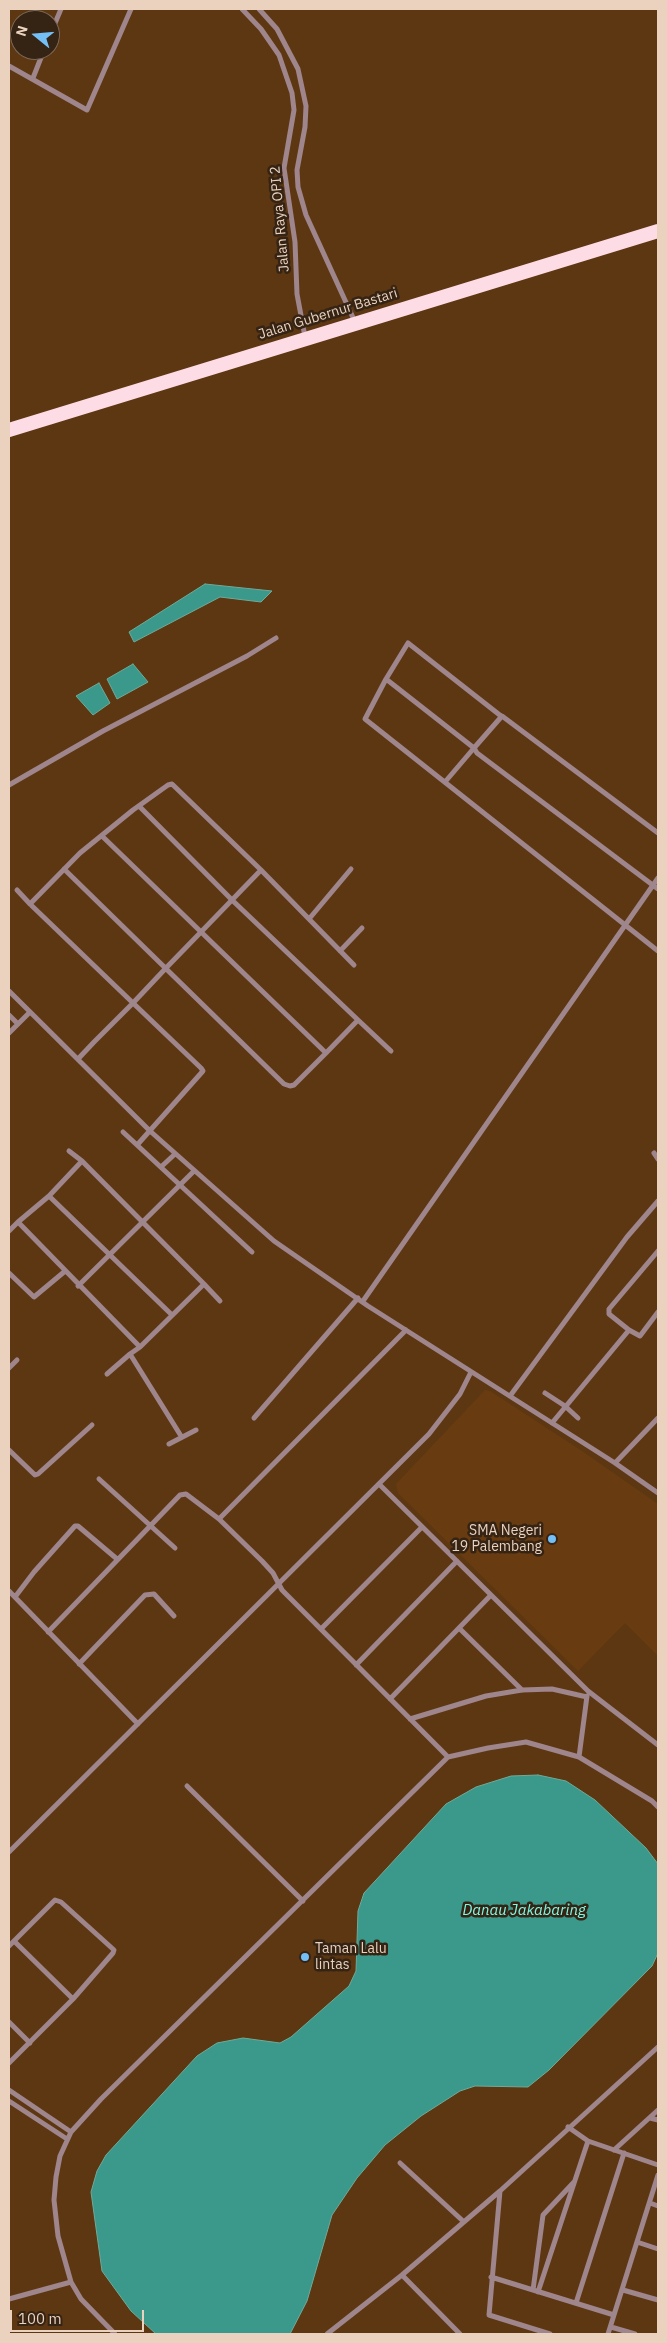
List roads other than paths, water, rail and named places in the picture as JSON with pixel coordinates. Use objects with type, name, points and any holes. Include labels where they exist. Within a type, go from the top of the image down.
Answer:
[{"type":"highway","name":"Jalan Gubernur Bastari","points":[[9,430],[304,337],[658,231]]},
{"type":"street","points":[[9,66],[87,110],[131,9]]},
{"type":"street","name":"Jalan Raya OPI 2","points":[[242,9],[261,28],[279,55],[292,94],[294,110],[284,168],[295,242],[297,294],[304,337]]},
{"type":"street","name":"Jalan Raya OPI 2","points":[[259,9],[277,29],[298,69],[306,106],[305,127],[296,170],[298,187],[306,215],[355,322]]},
{"type":"street","points":[[33,78],[40,60]]},
{"type":"street","points":[[9,785],[103,731],[247,656],[276,638]]},
{"type":"street","points":[[658,833],[501,716],[408,643],[364,719],[658,950]]},
{"type":"street","points":[[386,679],[474,748],[477,753],[658,889]]},
{"type":"street","points":[[445,782],[501,716]]},
{"type":"street","points":[[30,904],[80,853],[139,806],[172,784],[261,870],[354,965]]},
{"type":"street","points":[[139,806],[232,900],[391,1051]]},
{"type":"street","points":[[102,836],[326,1053]]},
{"type":"street","points":[[64,869],[284,1084],[294,1085],[358,1020]]},
{"type":"street","points":[[309,919],[351,869]]},
{"type":"street","points":[[78,1059],[261,870]]},
{"type":"street","points":[[254,1418],[360,1300],[658,878]]},
{"type":"street","points":[[16,890],[203,1072],[138,1144]]},
{"type":"street","points":[[340,951],[362,928]]},
{"type":"street","points":[[9,991],[174,1154],[279,1245],[471,1372],[615,1462],[658,1493]]},
{"type":"street","points":[[9,1033],[30,1012]]},
{"type":"street","points":[[9,1015],[18,1024]]},
{"type":"street","points":[[123,1132],[162,1166],[252,1252]]},
{"type":"street","points":[[69,1151],[82,1161],[220,1301]]},
{"type":"street","points":[[654,1153],[658,1159]]},
{"type":"street","points":[[162,1166],[174,1154]]},
{"type":"street","points":[[9,1231],[49,1196],[82,1161]]},
{"type":"street","points":[[78,1286],[194,1171]]},
{"type":"street","points":[[49,1196],[172,1316]]},
{"type":"street","points":[[510,1396],[627,1237],[658,1201]]},
{"type":"street","points":[[18,1222],[64,1272],[140,1347]]},
{"type":"street","points":[[658,1251],[609,1309],[609,1314],[640,1336],[658,1312]]},
{"type":"street","points":[[9,1273],[34,1297],[64,1272]]},
{"type":"street","points":[[107,1374],[140,1347],[204,1284]]},
{"type":"street","points":[[219,1520],[406,1330]]},
{"type":"street","points":[[552,1422],[629,1330]]},
{"type":"street","points":[[130,1354],[181,1436]]},
{"type":"street","points":[[9,1368],[17,1360]]},
{"type":"street","points":[[9,1852],[428,1434],[460,1394],[471,1372]]},
{"type":"street","points":[[545,1393],[565,1406],[578,1418]]},
{"type":"street","points":[[615,1462],[658,1418]]},
{"type":"street","points":[[9,1450],[35,1475],[92,1424]]},
{"type":"street","points":[[169,1444],[181,1436],[196,1430]]},
{"type":"street","points":[[99,1479],[175,1548]]},
{"type":"street","points":[[379,1484],[588,1691],[658,1745]]},
{"type":"street","points":[[48,1632],[182,1493],[219,1520],[267,1567],[282,1590],[448,1758]]},
{"type":"street","points":[[16,1598],[34,1572],[75,1526],[78,1526],[117,1559]]},
{"type":"street","points":[[320,1629],[422,1527]]},
{"type":"street","points":[[356,1665],[456,1561]]},
{"type":"street","points":[[9,1591],[138,1724]]},
{"type":"street","points":[[79,1664],[145,1595],[154,1594],[174,1616]]},
{"type":"street","points":[[390,1699],[491,1595]]},
{"type":"street","points":[[459,1628],[522,1690]]},
{"type":"street","points":[[410,1720],[486,1696],[522,1690],[552,1689],[587,1697]]},
{"type":"street","points":[[579,1757],[588,1691]]},
{"type":"street","points":[[115,2334],[81,2299],[71,2282],[58,2236],[54,2200],[60,2156],[71,2132],[101,2099],[448,1758],[488,1748],[526,1742],[579,1757],[652,1801],[658,1807]]},
{"type":"street","points":[[187,1786],[303,1901]]},
{"type":"street","points":[[9,1946],[54,1900],[61,1902],[112,1947],[114,1953],[73,1999],[9,2064]]},
{"type":"street","points":[[14,1941],[73,1999]]},
{"type":"street","points":[[9,2022],[30,2043]]},
{"type":"street","points":[[327,2334],[402,2275],[500,2191],[658,2047]]},
{"type":"street","points":[[9,2090],[71,2132]]},
{"type":"street","points":[[9,2100],[67,2139]]},
{"type":"street","points":[[614,2150],[658,2110]]},
{"type":"street","points":[[650,2118],[658,2120]]},
{"type":"street","points":[[568,2127],[588,2141],[658,2165]]},
{"type":"street","points":[[536,2291],[588,2141]]},
{"type":"street","points":[[576,2303],[624,2153]]},
{"type":"street","points":[[400,2163],[464,2222]]},
{"type":"street","points":[[608,2334],[658,2175]]},
{"type":"street","points":[[536,2291],[543,2215],[575,2182]]},
{"type":"street","points":[[500,2191],[489,2315],[550,2334]]},
{"type":"street","points":[[650,2203],[658,2206]]},
{"type":"street","points":[[637,2242],[658,2249]]},
{"type":"street","points":[[402,2275],[460,2334]]},
{"type":"street","points":[[491,2277],[614,2315]]},
{"type":"street","points":[[9,2299],[71,2282]]},
{"type":"street","points":[[622,2290],[658,2300]]},
{"type":"street","points":[[611,2327],[634,2334]]},
{"type":"water","points":[[205,584],[272,591],[261,602],[220,597],[134,642],[129,632]]},
{"type":"water","points":[[133,664],[148,682],[117,699],[107,679]]},
{"type":"water","points":[[99,683],[110,703],[93,715],[76,696]]},
{"type":"water","name":"Danau Jakabaring","points":[[538,1775],[566,1781],[595,1800],[646,1848],[658,1864],[658,1953],[652,1966],[549,2070],[528,2087],[475,2086],[460,2091],[421,2116],[385,2145],[357,2178],[332,2215],[307,2301],[290,2334],[156,2334],[131,2311],[102,2271],[91,2192],[97,2171],[106,2155],[197,2056],[217,2043],[243,2038],[280,2043],[291,2037],[349,1986],[356,1971],[358,1911],[364,1893],[446,1804],[476,1787],[511,1776]]},
{"type":"place","name":"SMA Negeri 19 Palembang","points":[[552,1539]]},
{"type":"place","name":"Taman Lalu lintas","points":[[305,1957]]}]
